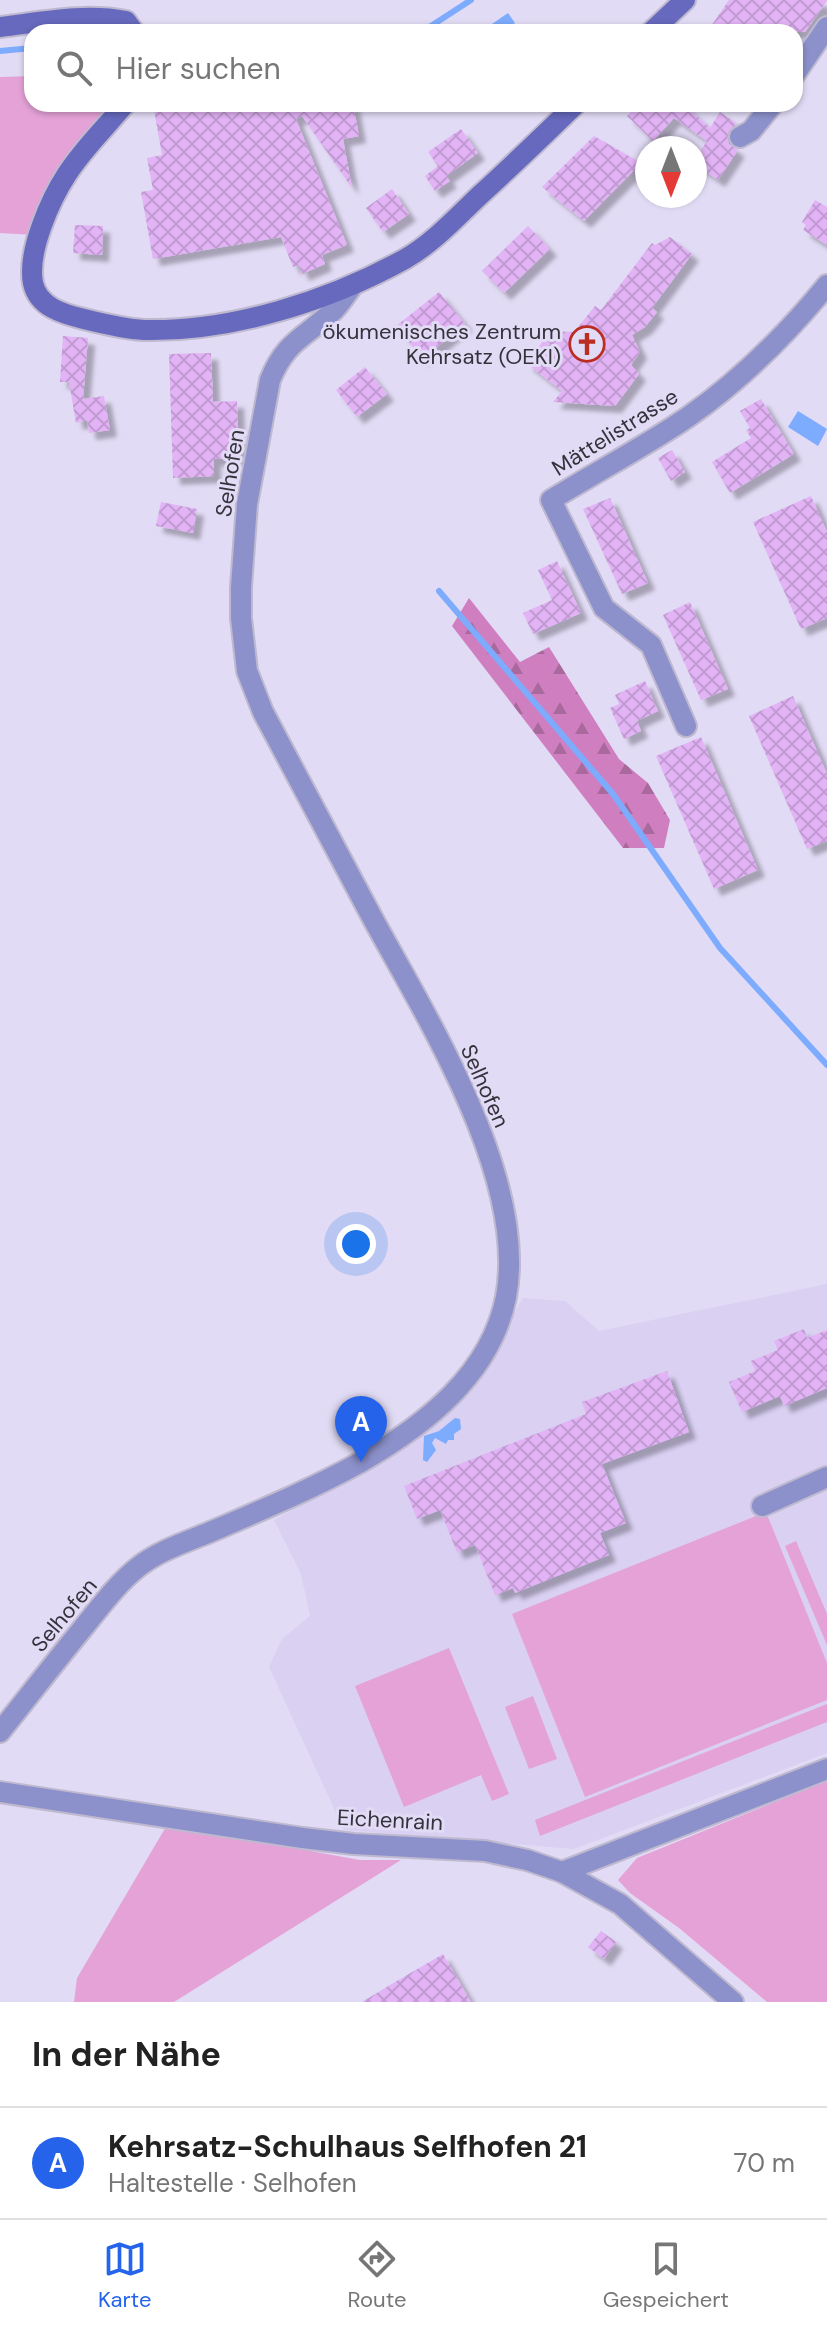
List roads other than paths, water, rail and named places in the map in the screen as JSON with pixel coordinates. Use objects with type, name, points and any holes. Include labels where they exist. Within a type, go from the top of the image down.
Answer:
[{"type":"street","points":[[660,24],[685,0]]},
{"type":"street","points":[[0,27],[77,17],[103,17],[128,24]]},
{"type":"street","points":[[803,62],[827,27]]},
{"type":"street","points":[[118,112],[66,175],[36,237],[33,284],[43,302],[64,314],[115,327],[143,330],[204,327],[258,317],[353,285],[408,257],[445,230],[568,112]]},
{"type":"street","points":[[740,137],[751,131],[766,112]]},
{"type":"street","name":"Selhofen","points":[[0,1732],[106,1600],[137,1568],[161,1553],[266,1508],[361,1462],[438,1410],[479,1361],[496,1332],[506,1300],[510,1272],[504,1206],[473,1113],[430,1023],[263,712],[247,671],[243,646],[241,587],[247,504],[270,380],[289,345],[334,310],[353,285]]},
{"type":"street","name":"Mättelistrasse","points":[[686,726],[651,645],[604,608],[551,500],[687,417],[723,391],[782,337],[827,285]]},
{"type":"street","points":[[762,1506],[827,1477]]},
{"type":"street","points":[[562,1872],[827,1769]]},
{"type":"street","name":"Eichenrain","points":[[0,1792],[303,1838],[485,1851],[527,1860],[562,1872],[620,1904],[733,2002]]},
{"type":"water","points":[[508,13],[515,23],[514,24],[492,24]]},
{"type":"water","points":[[798,411],[827,429],[818,446],[788,427]]},
{"type":"water","points":[[455,1418],[460,1419],[461,1429],[454,1434],[454,1440],[448,1440],[446,1444],[435,1438],[432,1443],[436,1450],[427,1462],[423,1460],[424,1436],[439,1431]]},
{"type":"waterway","points":[[434,24],[471,0]]},
{"type":"waterway","points":[[0,51],[24,49]]},
{"type":"waterway","points":[[439,591],[613,794],[720,948],[827,1065]]},
{"type":"place","name":"ökumenisches Zentrum Kehrsatz (OEKI)","points":[[587,344]]},
{"type":"place","name":"Kehrsatz-Schulhaus Selfhofen 21","points":[[361,1462]]}]
